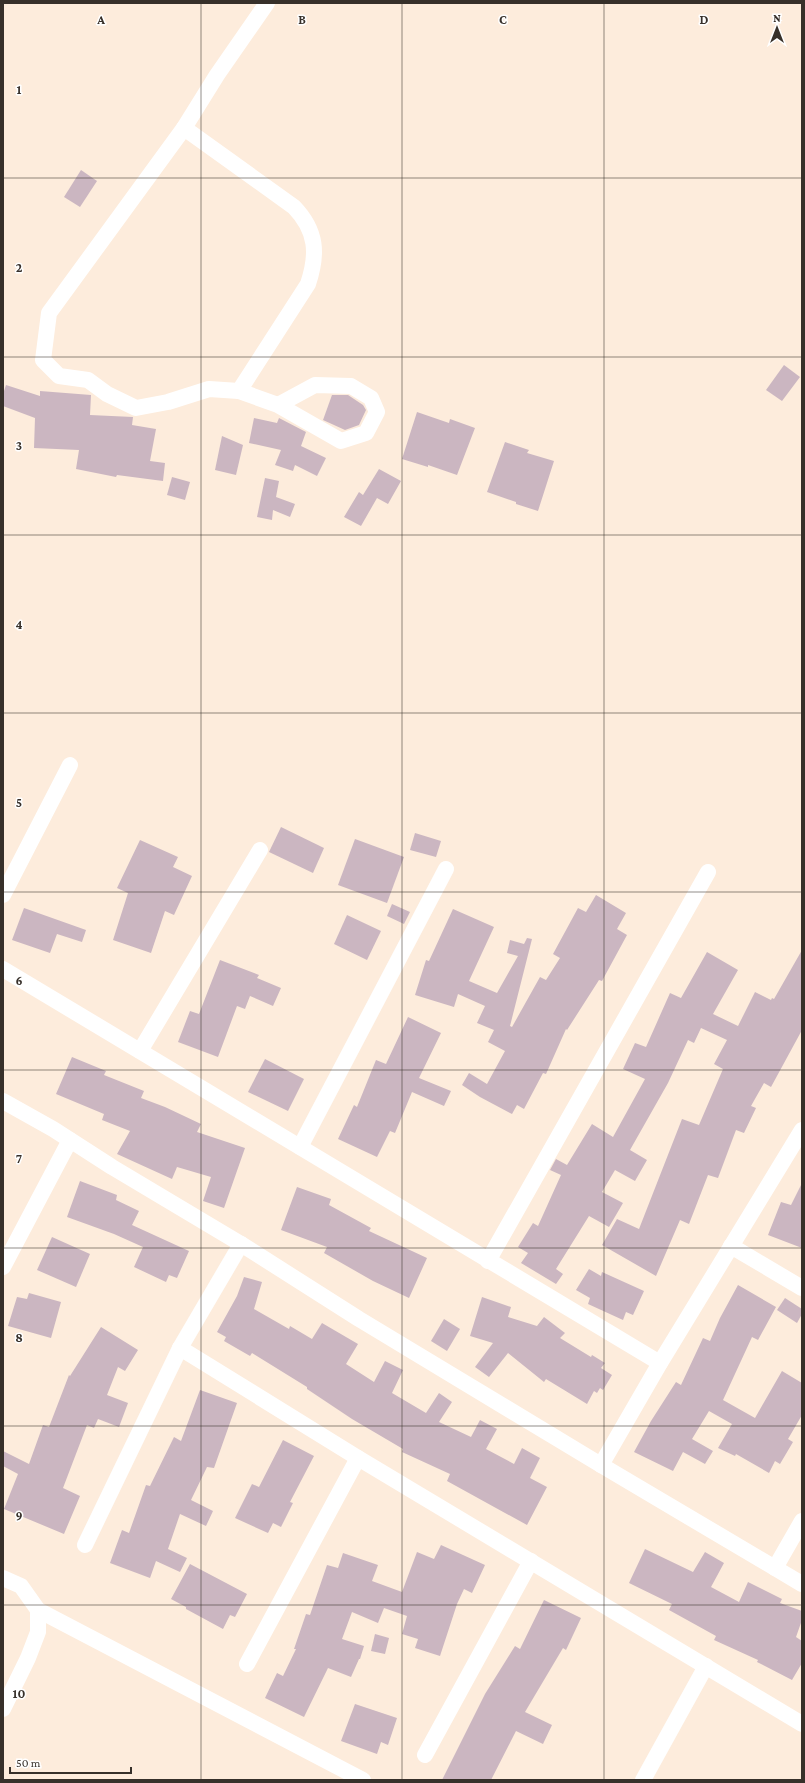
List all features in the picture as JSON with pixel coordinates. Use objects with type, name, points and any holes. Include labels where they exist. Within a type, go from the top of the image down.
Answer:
[{"type":"street","points":[[267,3],[218,74],[184,128],[49,313],[43,360],[59,376],[88,380],[108,394],[136,408],[168,402],[210,389],[239,391],[278,405],[341,441],[366,433],[377,412],[371,398],[351,386],[315,385],[278,405]]},
{"type":"street","points":[[184,128],[294,207],[302,215],[313,239],[315,253],[313,269],[308,284],[239,391]]},
{"type":"street","points":[[3,895],[70,765]]},
{"type":"street","points":[[140,1051],[260,850]]},
{"type":"street","points":[[300,1147],[446,869]]},
{"type":"street","points":[[488,1261],[708,872]]},
{"type":"street","points":[[3,969],[660,1363]]},
{"type":"street","points":[[3,1101],[241,1244],[359,1319],[802,1584]]},
{"type":"street","points":[[601,1465],[660,1363],[802,1130]]},
{"type":"street","points":[[3,1267],[70,1140]]},
{"type":"street","points":[[85,1545],[180,1348],[241,1244]]},
{"type":"street","points":[[731,1246],[802,1288]]},
{"type":"street","points":[[180,1348],[358,1458],[802,1724]]},
{"type":"street","points":[[247,1664],[358,1458]]},
{"type":"street","points":[[775,1568],[802,1521]]},
{"type":"street","points":[[425,1755],[531,1561]]},
{"type":"street","points":[[3,1578],[21,1586],[38,1610],[363,1780]]},
{"type":"street","points":[[3,1709],[28,1658],[38,1632],[38,1610]]},
{"type":"street","points":[[643,1780],[706,1666]]},
{"type":"building","points":[[81,170],[97,181],[80,207],[64,197]]},
{"type":"building","points":[[784,365],[800,377],[782,401],[766,390]]},
{"type":"building","points":[[6,385],[40,396],[40,391],[91,395],[90,415],[133,417],[132,425],[156,429],[150,461],[165,463],[163,481],[117,475],[116,477],[76,469],[79,450],[34,448],[35,418],[3,406],[3,394]]},
{"type":"building","points":[[332,395],[348,395],[363,405],[366,410],[359,425],[345,430],[323,420]]},
{"type":"building","points":[[417,412],[449,423],[450,419],[475,428],[457,475],[428,465],[428,467],[402,459]]},
{"type":"building","points":[[254,418],[277,423],[279,418],[306,432],[301,446],[326,458],[317,476],[295,465],[293,471],[275,465],[281,450],[249,443]]},
{"type":"building","points":[[222,436],[243,445],[236,475],[215,470]]},
{"type":"building","points":[[505,442],[529,450],[527,453],[554,461],[538,511],[487,492]]},
{"type":"building","points":[[379,469],[401,481],[388,504],[377,498],[361,526],[344,517],[359,492],[363,495]]},
{"type":"building","points":[[172,477],[190,482],[185,500],[167,495]]},
{"type":"building","points":[[265,478],[279,481],[276,497],[295,504],[290,517],[273,510],[272,520],[257,517]]},
{"type":"building","points":[[281,827],[324,848],[313,873],[269,852]]},
{"type":"building","points":[[415,833],[441,841],[436,857],[410,850]]},
{"type":"building","points":[[355,839],[404,857],[387,903],[338,885]]},
{"type":"building","points":[[140,840],[178,857],[173,867],[192,876],[174,915],[165,911],[151,953],[113,940],[128,893],[117,888]]},
{"type":"building","points":[[596,895],[626,913],[617,929],[627,935],[602,981],[599,980],[567,1030],[566,1029],[546,1074],[543,1073],[524,1109],[517,1105],[512,1114],[480,1097],[462,1085],[469,1073],[487,1084],[505,1051],[488,1042],[494,1030],[477,1023],[485,1006],[458,994],[454,1007],[415,995],[426,960],[429,961],[453,909],[494,927],[469,981],[497,993],[518,956],[507,953],[510,940],[524,944],[527,938],[532,939],[510,1026],[512,1027],[540,977],[546,980],[560,958],[553,954],[578,908],[586,912]]},
{"type":"building","points":[[392,904],[410,912],[404,924],[387,916]]},
{"type":"building","points":[[24,908],[86,930],[82,942],[57,934],[50,953],[12,940]]},
{"type":"building","points":[[347,915],[381,931],[367,960],[334,944]]},
{"type":"building","points":[[802,950],[802,1030],[771,1087],[764,1083],[751,1106],[756,1108],[744,1133],[736,1130],[718,1178],[708,1175],[689,1224],[680,1220],[656,1276],[602,1245],[617,1219],[639,1229],[682,1119],[699,1125],[723,1069],[714,1064],[727,1040],[701,1028],[694,1043],[688,1040],[668,1083],[630,1150],[647,1160],[635,1181],[615,1170],[602,1192],[623,1203],[609,1227],[589,1216],[556,1269],[563,1274],[556,1284],[521,1263],[528,1253],[518,1247],[533,1223],[538,1226],[561,1175],[550,1170],[556,1159],[567,1165],[592,1124],[613,1137],[645,1079],[623,1069],[635,1043],[646,1047],[670,993],[681,998],[707,952],[738,970],[713,1014],[738,1026],[755,992],[771,1000],[772,998],[774,999]]},
{"type":"building","points":[[220,960],[259,975],[257,978],[281,988],[273,1006],[250,996],[245,1009],[237,1006],[218,1057],[178,1042],[190,1011],[199,1014]]},
{"type":"building","points":[[408,1017],[441,1033],[419,1078],[451,1091],[444,1106],[412,1092],[395,1133],[390,1131],[377,1157],[338,1139],[354,1105],[357,1107],[376,1060],[386,1064]]},
{"type":"building","points":[[72,1057],[106,1071],[104,1075],[144,1091],[141,1098],[165,1107],[201,1124],[197,1132],[245,1148],[224,1208],[203,1201],[211,1177],[177,1167],[172,1179],[117,1154],[130,1131],[102,1120],[104,1114],[56,1094]]},
{"type":"building","points":[[265,1059],[304,1079],[288,1111],[248,1092]]},
{"type":"building","points":[[80,1181],[117,1195],[116,1200],[139,1211],[132,1225],[189,1251],[177,1278],[169,1275],[166,1282],[134,1267],[143,1247],[114,1234],[67,1217]]},
{"type":"building","points":[[802,1183],[802,1248],[768,1235],[781,1202],[791,1205]]},
{"type":"building","points":[[297,1187],[331,1199],[329,1205],[371,1228],[369,1231],[427,1258],[409,1298],[373,1281],[324,1253],[327,1247],[281,1230]]},
{"type":"building","points":[[52,1237],[90,1254],[76,1287],[37,1270]]},
{"type":"building","points":[[589,1269],[601,1276],[602,1272],[644,1291],[633,1315],[626,1312],[623,1320],[588,1304],[590,1298],[576,1290]]},
{"type":"building","points":[[244,1277],[262,1282],[254,1309],[289,1329],[290,1326],[312,1339],[322,1323],[358,1344],[346,1364],[374,1382],[385,1361],[403,1370],[392,1393],[426,1413],[439,1393],[452,1402],[439,1422],[471,1437],[480,1420],[497,1429],[486,1449],[514,1464],[522,1448],[540,1458],[530,1478],[547,1487],[527,1525],[447,1481],[450,1474],[402,1452],[403,1449],[352,1419],[307,1389],[307,1387],[252,1353],[250,1356],[224,1341],[226,1337],[217,1332],[237,1296]]},
{"type":"building","points":[[738,1285],[776,1307],[758,1340],[752,1337],[723,1400],[755,1418],[782,1371],[802,1383],[802,1415],[788,1439],[793,1442],[780,1464],[775,1461],[769,1473],[736,1454],[735,1456],[718,1448],[732,1424],[709,1411],[692,1439],[713,1451],[705,1464],[683,1452],[673,1471],[634,1452],[651,1421],[676,1382],[681,1385],[703,1338],[710,1341],[720,1318]]},
{"type":"building","points":[[29,1293],[61,1302],[51,1338],[8,1326],[17,1297],[27,1299]]},
{"type":"building","points":[[482,1297],[511,1307],[508,1317],[537,1326],[544,1317],[565,1333],[560,1338],[591,1357],[592,1355],[605,1363],[601,1368],[612,1375],[603,1390],[600,1388],[597,1393],[594,1391],[587,1404],[546,1379],[544,1382],[508,1353],[489,1377],[475,1367],[493,1343],[470,1336]]},
{"type":"building","points":[[785,1298],[802,1309],[802,1314],[797,1323],[777,1310]]},
{"type":"building","points":[[444,1319],[460,1329],[447,1351],[431,1341]]},
{"type":"building","points":[[101,1327],[138,1350],[125,1371],[118,1367],[107,1395],[128,1403],[119,1427],[98,1419],[94,1428],[87,1425],[63,1488],[80,1496],[64,1534],[4,1509],[18,1474],[3,1466],[3,1451],[29,1464],[43,1425],[49,1427],[69,1375],[70,1376]]},
{"type":"building","points":[[200,1390],[237,1403],[214,1468],[207,1467],[191,1500],[213,1511],[206,1526],[180,1514],[168,1549],[187,1558],[180,1572],[156,1561],[150,1578],[110,1563],[122,1530],[129,1533],[146,1485],[150,1486],[174,1437],[181,1441]]},
{"type":"building","points":[[283,1440],[314,1456],[290,1502],[293,1503],[281,1527],[273,1523],[268,1533],[235,1518],[252,1484],[259,1487]]},
{"type":"building","points":[[441,1545],[485,1565],[472,1593],[464,1589],[457,1604],[440,1656],[415,1648],[418,1639],[402,1634],[407,1616],[384,1608],[378,1623],[352,1612],[342,1639],[364,1646],[360,1659],[351,1677],[328,1668],[304,1717],[265,1698],[277,1673],[283,1676],[296,1649],[294,1649],[306,1614],[310,1615],[327,1565],[338,1568],[343,1553],[378,1565],[372,1581],[402,1592],[417,1552],[434,1559]]},
{"type":"building","points":[[645,1549],[693,1572],[705,1552],[724,1563],[711,1587],[739,1602],[748,1582],[782,1599],[780,1603],[802,1611],[802,1620],[796,1637],[802,1641],[802,1663],[792,1680],[757,1662],[758,1660],[714,1640],[716,1636],[669,1610],[672,1604],[629,1583]]},
{"type":"building","points":[[190,1564],[247,1594],[235,1617],[230,1615],[223,1629],[171,1599]]},
{"type":"building","points":[[544,1600],[581,1618],[566,1650],[563,1648],[525,1712],[552,1725],[543,1744],[516,1731],[491,1780],[442,1780],[485,1694],[515,1646],[520,1649]]},
{"type":"building","points":[[375,1634],[389,1638],[385,1654],[371,1651]]},
{"type":"building","points":[[355,1704],[397,1718],[388,1745],[381,1742],[377,1754],[341,1741]]}]
